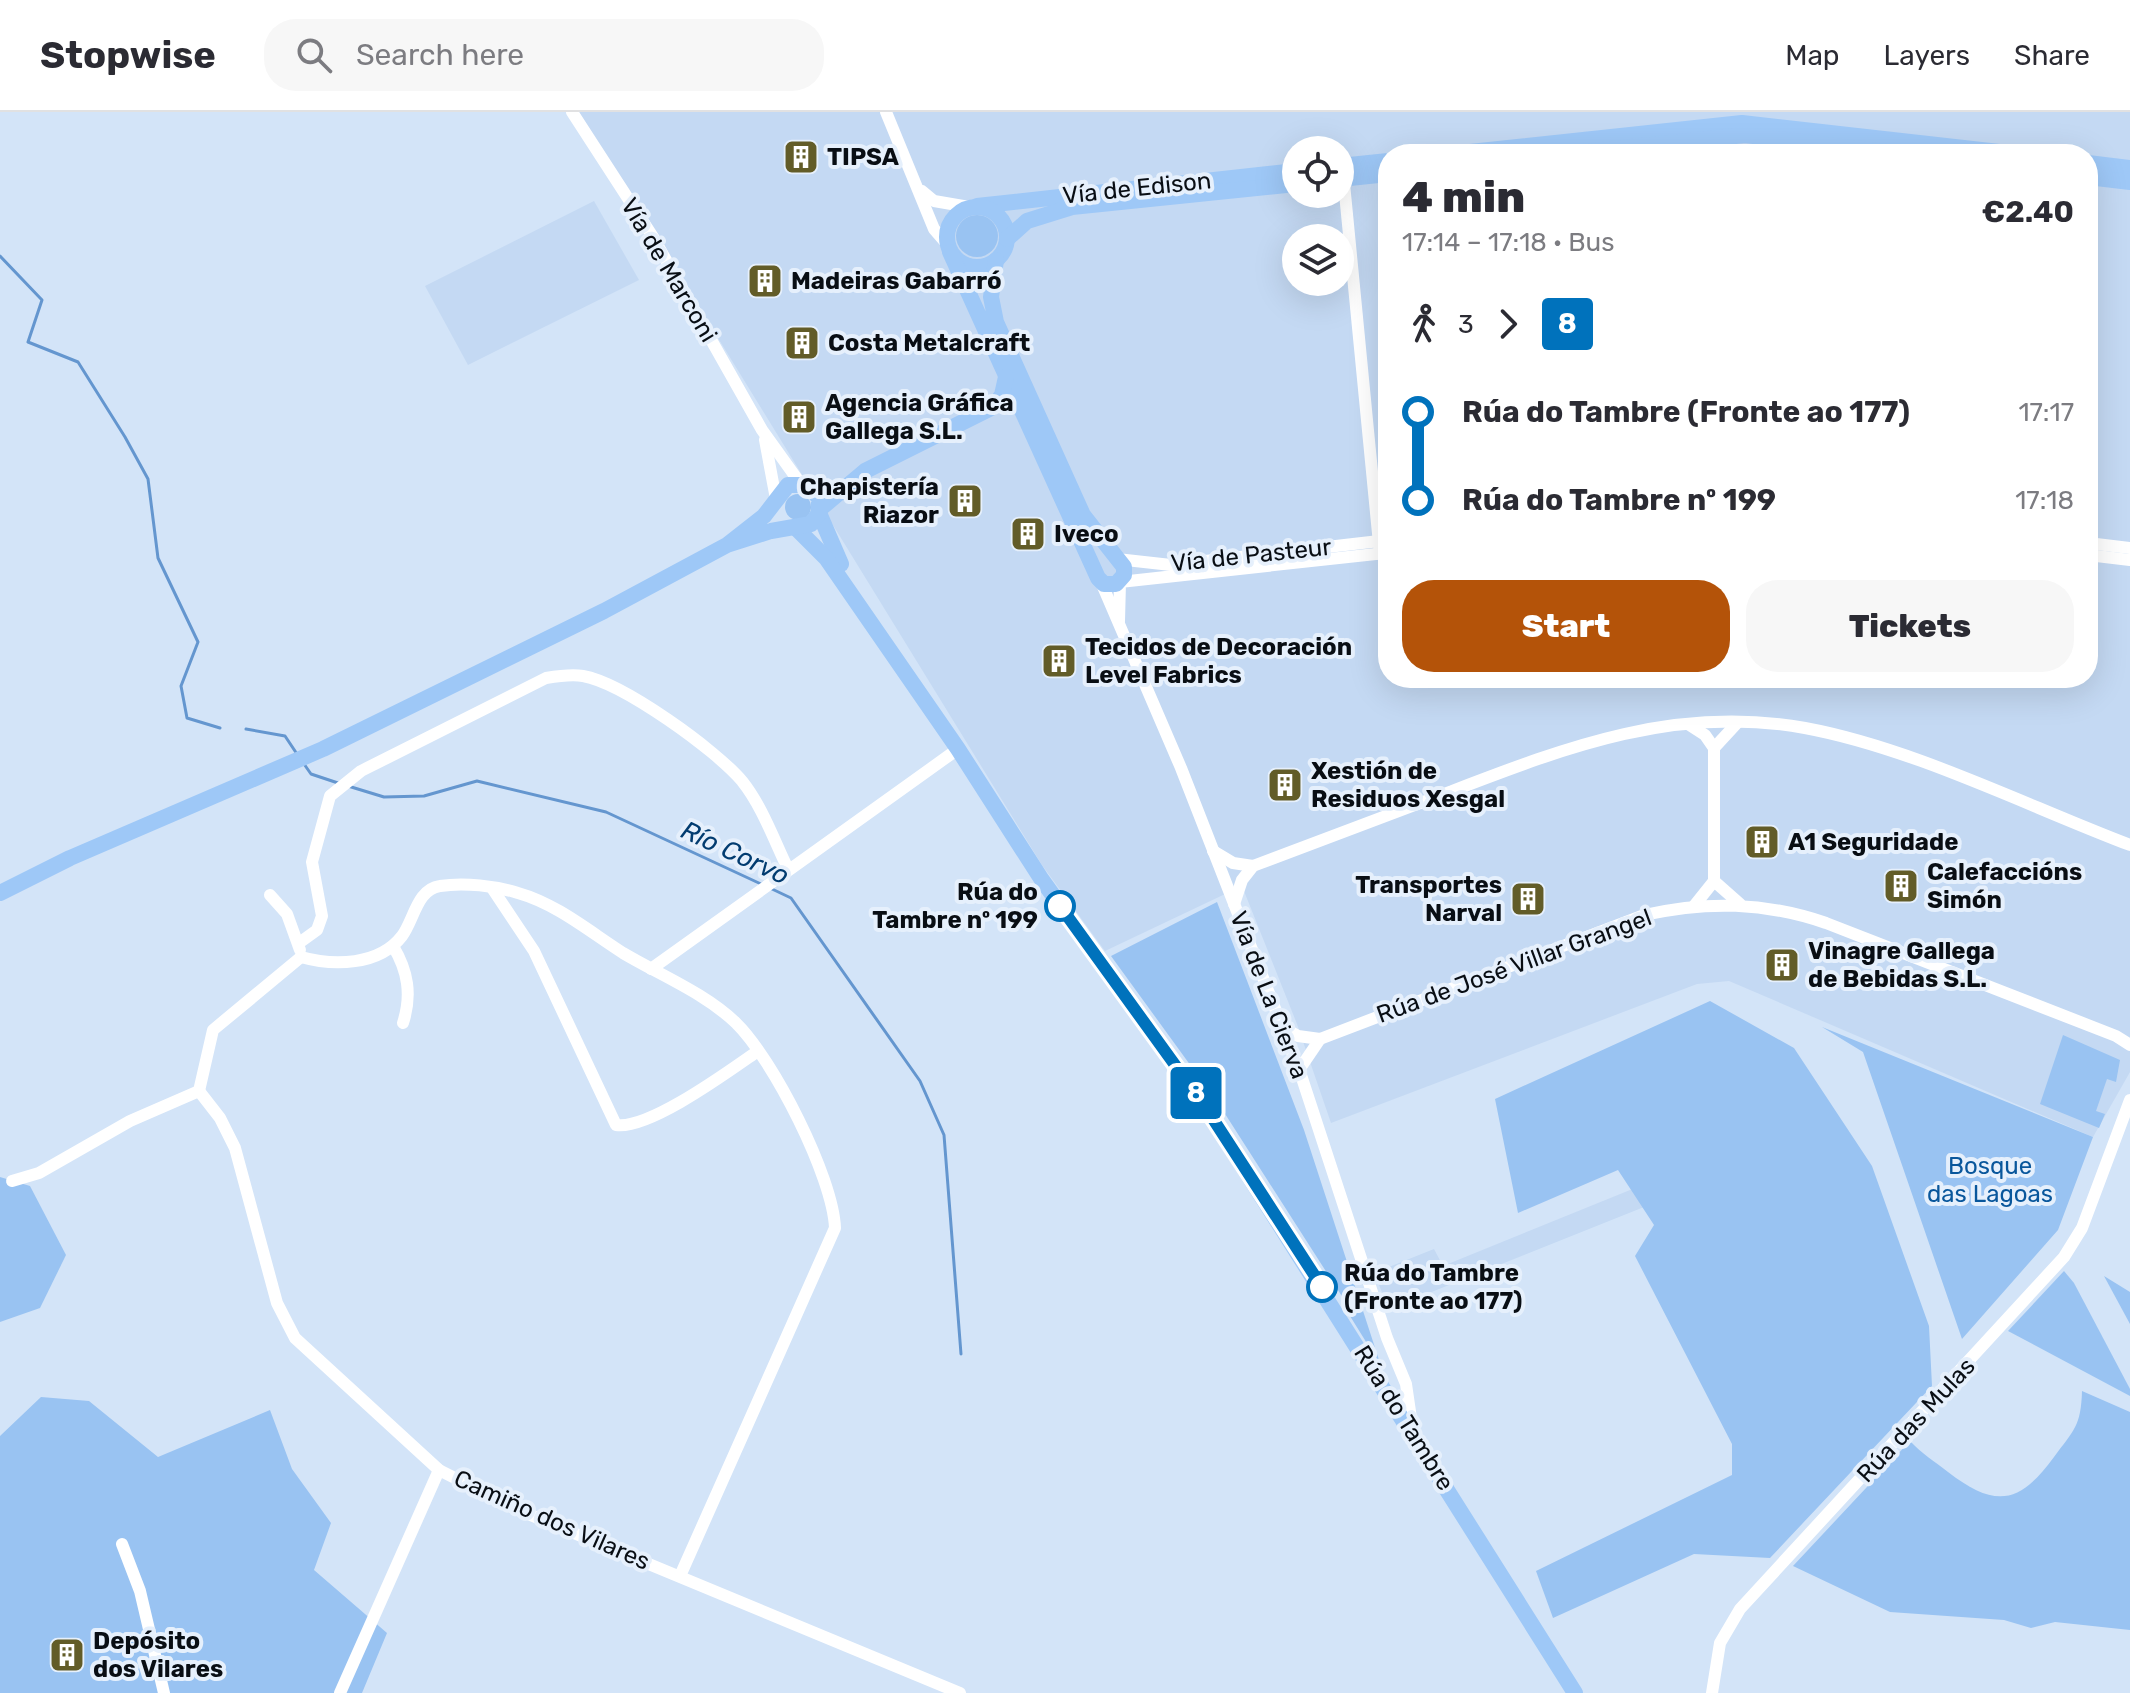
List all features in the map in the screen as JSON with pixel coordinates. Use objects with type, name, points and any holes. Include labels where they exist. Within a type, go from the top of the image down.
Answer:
[{"type":"main road","points":[[1630,144],[1761,124],[1932,144]]},
{"type":"main road","points":[[1575,144],[1728,129],[1833,144]]},
{"type":"main road","points":[[1354,169],[1378,163]]},
{"type":"main road","points":[[2098,164],[2130,168]]},
{"type":"main road","name":"Vía de Edison","points":[[973,207],[1282,173]]},
{"type":"main road","points":[[1354,173],[1378,174]]},
{"type":"main road","points":[[2098,178],[2130,182]]},
{"type":"main road","name":"Vía de Edison","points":[[1007,239],[1027,221],[1072,207],[1282,185]]},
{"type":"main road","points":[[996,260],[971,266],[949,248],[950,221],[973,207],[996,213],[1002,220],[1007,239],[996,260],[991,297],[996,322],[1083,515],[1124,567],[1120,582],[1108,585],[1099,578],[1101,561],[1114,558]]},
{"type":"main road","name":"Vía de La Cierva","points":[[949,248],[1099,578]]},
{"type":"main road","points":[[0,893],[70,858],[323,749],[526,651],[727,545],[764,516],[788,485],[865,471],[993,407],[1002,395],[1006,377]]},
{"type":"main road","points":[[993,407],[1015,410],[1025,418]]},
{"type":"main road","points":[[727,545],[811,524],[820,511],[865,471]]},
{"type":"main road","points":[[804,484],[819,498],[820,511],[863,609]]},
{"type":"main road","points":[[776,500],[777,515],[820,549],[958,749]]},
{"type":"main road","name":"Rúa do Tambre","points":[[958,749],[1042,880],[1204,1105],[1397,1391],[1413,1432],[1575,1693]]},
{"type":"street","name":"Vía de Marconi","points":[[572,112],[653,237],[762,430],[804,484]]},
{"type":"street","name":"Vía de La Cierva","points":[[886,112],[934,229],[949,248]]},
{"type":"street","points":[[1728,129],[1729,144]]},
{"type":"street","points":[[920,189],[934,201],[973,207]]},
{"type":"street","points":[[1345,208],[1378,495]]},
{"type":"street","name":"Vía de Marconi","points":[[762,430],[776,500]]},
{"type":"street","points":[[2098,544],[2130,548]]},
{"type":"street","name":"Vía de Pasteur","points":[[1114,558],[1171,565],[1378,548]]},
{"type":"street","name":"Vía de Pasteur","points":[[1120,582],[1378,548]]},
{"type":"street","points":[[2098,556],[2130,560]]},
{"type":"street","name":"Vía de La Cierva","points":[[1099,578],[1213,851],[1299,1070],[1397,1391]]},
{"type":"street","name":"Vía de La Cierva","points":[[1120,582],[1120,628]]},
{"type":"street","points":[[299,943],[317,930],[322,916],[312,862],[330,796],[345,784],[546,678],[584,677],[630,695],[726,763],[752,795],[788,869]]},
{"type":"street","points":[[1713,721],[1715,904]]},
{"type":"street","points":[[1223,878],[1566,748],[1624,732],[1713,721],[1805,728],[1855,740],[2130,845]]},
{"type":"street","points":[[1714,743],[1738,722]]},
{"type":"street","points":[[1687,723],[1714,743]]},
{"type":"street","points":[[651,969],[958,749]]},
{"type":"street","points":[[1213,851],[1248,868]]},
{"type":"street","points":[[1234,904],[1248,868]]},
{"type":"street","points":[[1715,884],[1740,904]]},
{"type":"street","points":[[1694,906],[1715,884]]},
{"type":"street","points":[[12,1181],[39,1173],[130,1121],[199,1091],[213,1030],[301,957],[345,964],[393,946],[427,891],[441,885],[492,888],[520,893],[545,905],[736,1023],[758,1051],[822,1167],[830,1191],[835,1228],[680,1576]]},
{"type":"street","points":[[492,888],[534,951],[616,1125],[632,1124],[690,1098],[758,1051]]},
{"type":"street","points":[[270,895],[287,914],[299,943],[301,957]]},
{"type":"street","name":"Rúa de José Villar Grangel","points":[[1291,1050],[1644,915],[1715,904],[1785,910],[1816,919],[2128,1042]]},
{"type":"street","points":[[393,946],[405,969],[409,997],[403,1023]]},
{"type":"street","points":[[1281,1026],[1315,1040],[1299,1070]]},
{"type":"street","name":"Camiño dos Vilares","points":[[199,1091],[220,1118],[235,1148],[277,1303],[295,1338],[439,1470],[516,1509],[680,1576],[940,1689],[960,1693]]},
{"type":"street","name":"Rúa das Mulas","points":[[1712,1693],[1720,1643],[1740,1609],[2064,1257],[2082,1228],[2130,1100]]},
{"type":"street","points":[[340,1693],[439,1470]]},
{"type":"street","points":[[122,1544],[140,1591],[164,1693]]},
{"type":"shaded area","points":[[579,112],[2130,112],[2130,1072],[2093,1137],[1729,981],[1697,984],[1331,1123],[1297,1024],[1242,886],[1105,951],[1042,865]]},
{"type":"shaded area","points":[[594,201],[639,280],[468,365],[425,286]]},
{"type":"shaded area","points":[[1635,1188],[1644,1207],[1389,1309],[1374,1273],[1434,1249],[1443,1266]]},
{"type":"green space","points":[[977,215],[992,221],[998,236],[992,251],[977,257],[962,251],[956,236],[962,221]]},
{"type":"green space","points":[[798,494],[807,498],[811,507],[807,516],[798,520],[789,516],[785,507],[789,498]]},
{"type":"green space","points":[[1217,902],[1304,1130],[1381,1366],[1350,1316],[1352,1312],[1220,1106],[1111,956]]},
{"type":"green space","points":[[1710,1001],[1794,1048],[1872,1166],[1929,1326],[1932,1386],[1770,1558],[1694,1554],[1553,1618],[1536,1571],[1732,1475],[1732,1444],[1635,1256],[1654,1225],[1618,1170],[1518,1213],[1495,1099]]},
{"type":"green space","name":"Bosque das Lagoas","points":[[1822,1027],[2093,1137],[2058,1230],[1962,1339],[1863,1052]]},
{"type":"green space","points":[[2063,1035],[2120,1060],[2116,1082],[2107,1079],[2096,1111],[2105,1114],[2099,1128],[2040,1104]]},
{"type":"green space","points":[[0,1177],[30,1186],[66,1255],[40,1308],[0,1322]]},
{"type":"green space","points":[[2064,1271],[2074,1283],[2130,1389],[2130,1396],[2008,1331]]},
{"type":"green space","points":[[2104,1276],[2130,1292],[2130,1324]]},
{"type":"green space","points":[[2082,1391],[2130,1412],[2130,1630],[2055,1622],[2031,1628],[2004,1620],[1890,1612],[1793,1566],[1910,1441],[1979,1492],[2006,1496],[2029,1485],[2071,1433],[2078,1420]]},
{"type":"green space","points":[[41,1397],[89,1401],[158,1457],[270,1410],[292,1469],[331,1523],[314,1570],[387,1633],[362,1693],[0,1693],[0,1436]]},
{"type":"waterway","name":"Río Corvo","points":[[0,256],[42,300],[28,342],[78,362],[148,479],[158,558],[198,642],[181,686],[187,718],[220,728]]},
{"type":"waterway","name":"Río Corvo","points":[[246,729],[285,736],[297,754]]},
{"type":"waterway","name":"Río Corvo","points":[[304,764],[311,774],[341,784]]},
{"type":"waterway","name":"Río Corvo","points":[[348,786],[384,797],[424,796],[477,781],[606,812],[761,884]]},
{"type":"waterway","name":"Río Corvo","points":[[772,889],[791,898],[920,1081],[944,1135],[961,1354]]},
{"type":"bus line","name":"8","points":[[1060,906],[1204,1105],[1322,1287]]},
{"type":"place","name":"TIPSA","points":[[801,157]]},
{"type":"place","name":"Madeiras Gabarró","points":[[765,281]]},
{"type":"place","name":"Costa Metalcraft","points":[[802,343]]},
{"type":"place","name":"Agencia Gráfica Gallega S.L.","points":[[799,417]]},
{"type":"place","name":"Chapistería Riazor","points":[[965,501]]},
{"type":"place","name":"Iveco","points":[[1028,534]]},
{"type":"place","name":"Tecidos de Decoración Level Fabrics","points":[[1059,661]]},
{"type":"place","name":"Xestión de Residuos Xesgal","points":[[1285,785]]},
{"type":"place","name":"A1 Seguridade","points":[[1762,842]]},
{"type":"place","name":"Calefaccións Simón","points":[[1901,886]]},
{"type":"place","name":"Transportes Narval","points":[[1528,899]]},
{"type":"place","name":"Rúa do Tambre nº 199","points":[[1060,906]]},
{"type":"place","name":"Vinagre Gallega de Bebidas S.L.","points":[[1782,965]]},
{"type":"place","name":"Rúa do Tambre (Fronte ao 177)","points":[[1322,1287]]},
{"type":"place","name":"Depósito dos Vilares","points":[[67,1655]]}]
